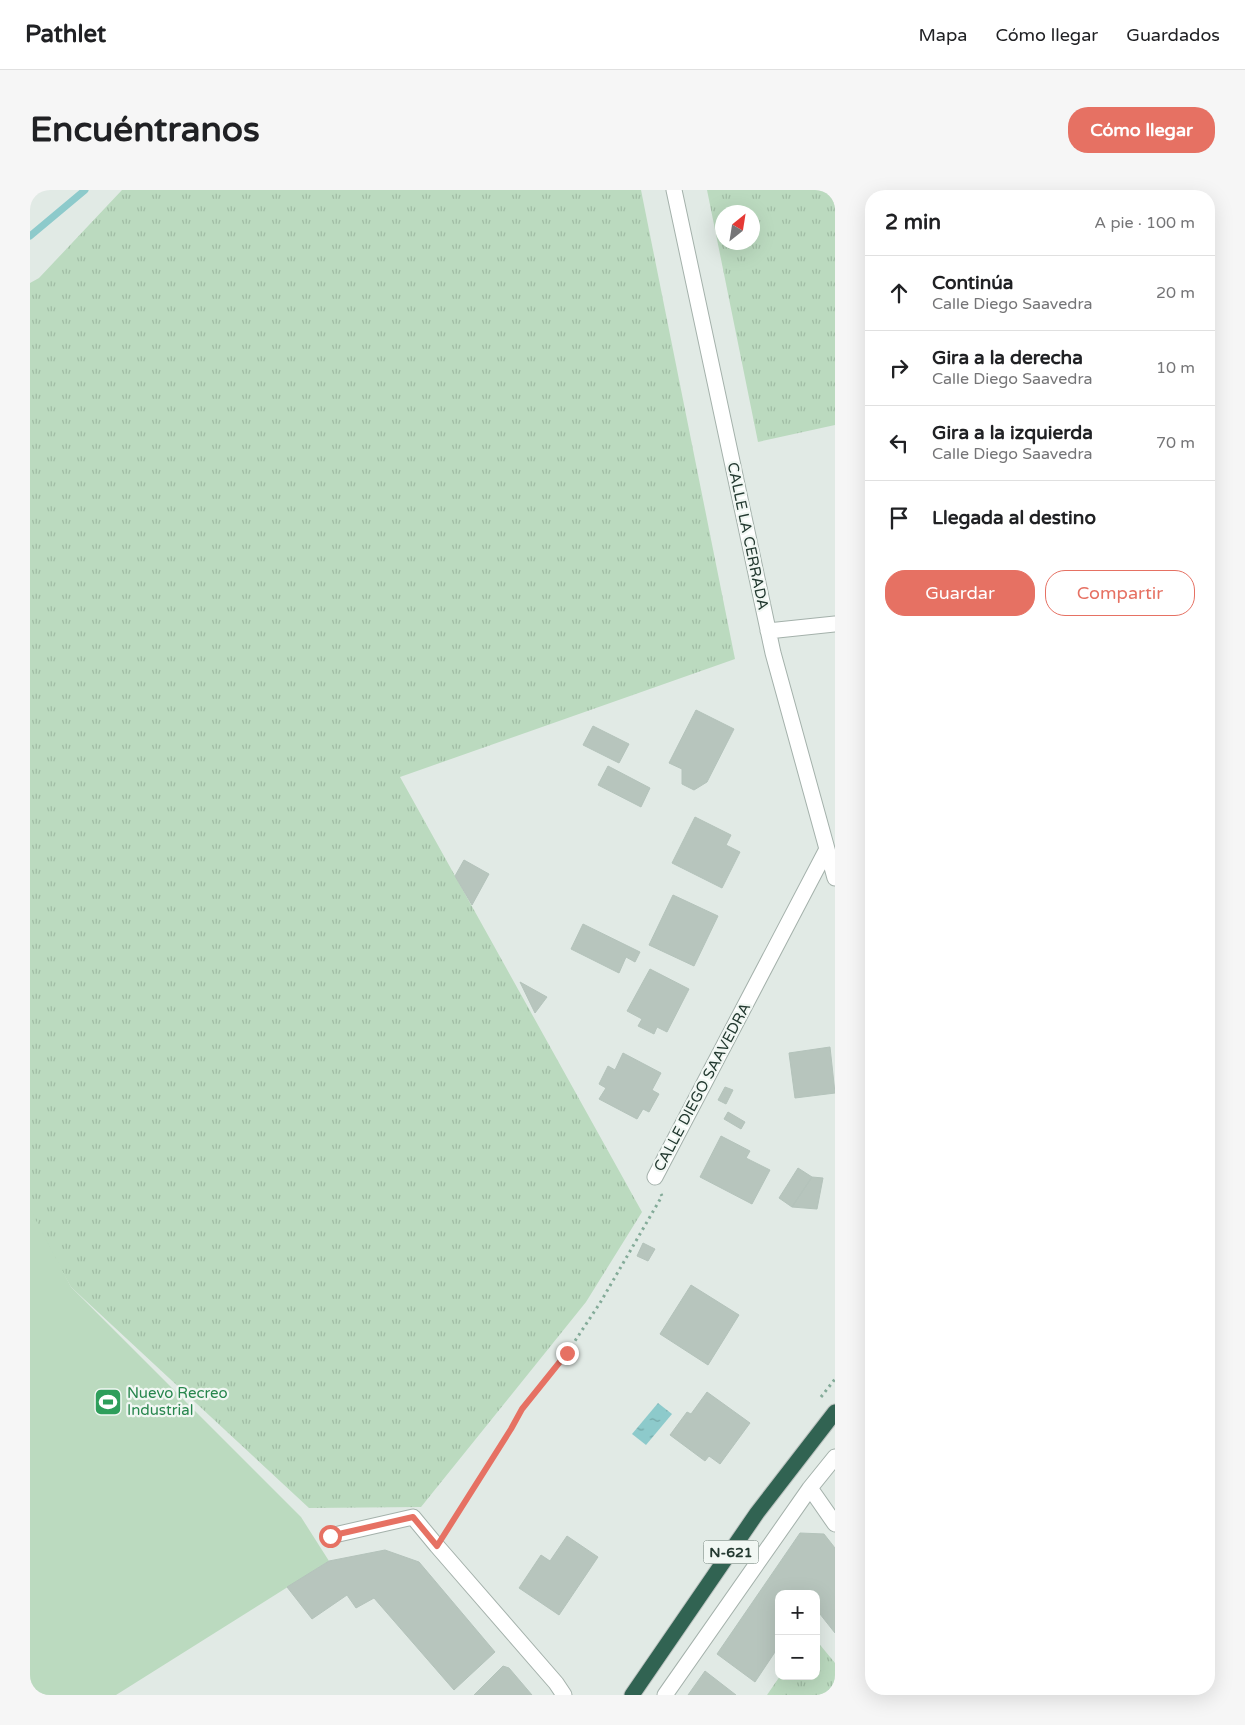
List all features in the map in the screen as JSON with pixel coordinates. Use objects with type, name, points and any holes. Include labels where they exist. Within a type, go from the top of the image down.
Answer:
[{"type":"highway","name":"N-621","points":[[632,1695],[757,1513],[835,1412]]},
{"type":"street","name":"CALLE LA CERRADA","points":[[674,190],[768,631],[831,855],[835,878]]},
{"type":"street","points":[[768,631],[835,624]]},
{"type":"street","name":"CALLE DIEGO SAAVEDRA","points":[[655,1177],[831,855]]},
{"type":"street","points":[[665,1695],[810,1488],[835,1457]]},
{"type":"street","points":[[810,1488],[835,1524]]},
{"type":"street","points":[[330,1536],[413,1517],[556,1683],[564,1695]]},
{"type":"path","name":"CALLE DIEGO SAAVEDRA","points":[[437,1546],[522,1409],[567,1353],[600,1303],[662,1196],[655,1177]]},
{"type":"green space","points":[[122,190],[641,190],[735,659],[400,777],[642,1212],[586,1302],[421,1507],[309,1508],[71,1287],[30,1214],[30,283],[39,278]]},
{"type":"green space","points":[[707,190],[835,190],[835,425],[758,442],[719,250],[760,250],[760,205],[715,205],[715,230]]},
{"type":"green space","name":"Nuevo Recreo Industrial","points":[[30,1209],[71,1287],[301,1517],[329,1561],[116,1695],[30,1695]]},
{"type":"green space","points":[[820,1645],[835,1663],[835,1695],[767,1695],[777,1680],[820,1680]]},
{"type":"water","points":[[658,1403],[672,1414],[646,1445],[632,1434]]},
{"type":"building","points":[[696,710],[734,729],[707,782],[694,790],[682,784],[682,769],[669,763]]},
{"type":"building","points":[[593,726],[629,744],[619,763],[583,745]]},
{"type":"building","points":[[608,766],[650,788],[641,807],[598,785]]},
{"type":"building","points":[[695,817],[731,835],[726,845],[740,852],[722,888],[672,863]]},
{"type":"building","points":[[464,860],[489,874],[472,905],[455,876]]},
{"type":"building","points":[[673,895],[718,916],[694,966],[649,945]]},
{"type":"building","points":[[583,924],[640,952],[635,962],[626,957],[619,973],[571,949]]},
{"type":"building","points":[[650,969],[689,989],[667,1032],[657,1027],[654,1034],[638,1026],[642,1019],[627,1011]]},
{"type":"building","points":[[520,982],[547,997],[535,1013]]},
{"type":"building","points":[[830,1047],[835,1093],[795,1098],[789,1053]]},
{"type":"building","points":[[623,1053],[661,1073],[652,1090],[659,1094],[649,1112],[643,1109],[637,1119],[599,1099],[606,1088],[599,1084],[608,1066],[615,1070]]},
{"type":"building","points":[[725,1087],[733,1090],[726,1104],[718,1100]]},
{"type":"building","points":[[728,1112],[745,1122],[741,1129],[724,1119]]},
{"type":"building","points":[[721,1136],[750,1151],[746,1158],[770,1170],[752,1204],[700,1177]]},
{"type":"building","points":[[798,1168],[812,1177],[792,1207],[779,1198]]},
{"type":"building","points":[[812,1177],[823,1178],[817,1209],[792,1207]]},
{"type":"building","points":[[643,1243],[655,1249],[648,1261],[637,1256]]},
{"type":"building","points":[[691,1285],[739,1315],[708,1365],[660,1334]]},
{"type":"building","points":[[707,1392],[750,1423],[720,1464],[709,1456],[705,1461],[670,1435],[687,1412],[691,1414]]},
{"type":"building","points":[[800,1533],[824,1534],[835,1548],[835,1633],[820,1614],[820,1590],[775,1590],[775,1652],[755,1682],[717,1654]]},
{"type":"building","points":[[567,1536],[598,1557],[559,1615],[519,1588],[541,1555],[550,1561]]},
{"type":"building","points":[[385,1550],[419,1562],[495,1652],[454,1690],[374,1598],[356,1608],[347,1595],[312,1619],[287,1587],[329,1561]]},
{"type":"building","points":[[503,1666],[509,1668],[532,1695],[474,1695]]},
{"type":"building","points":[[705,1671],[736,1695],[688,1695]]},
{"type":"waterway","points":[[30,236],[85,190]]},
{"type":"place","name":"Nuevo Recreo Industrial","points":[[108,1402]]},
{"type":"route","points":[[330,1536],[413,1517],[437,1546],[522,1409],[567,1353]]}]
